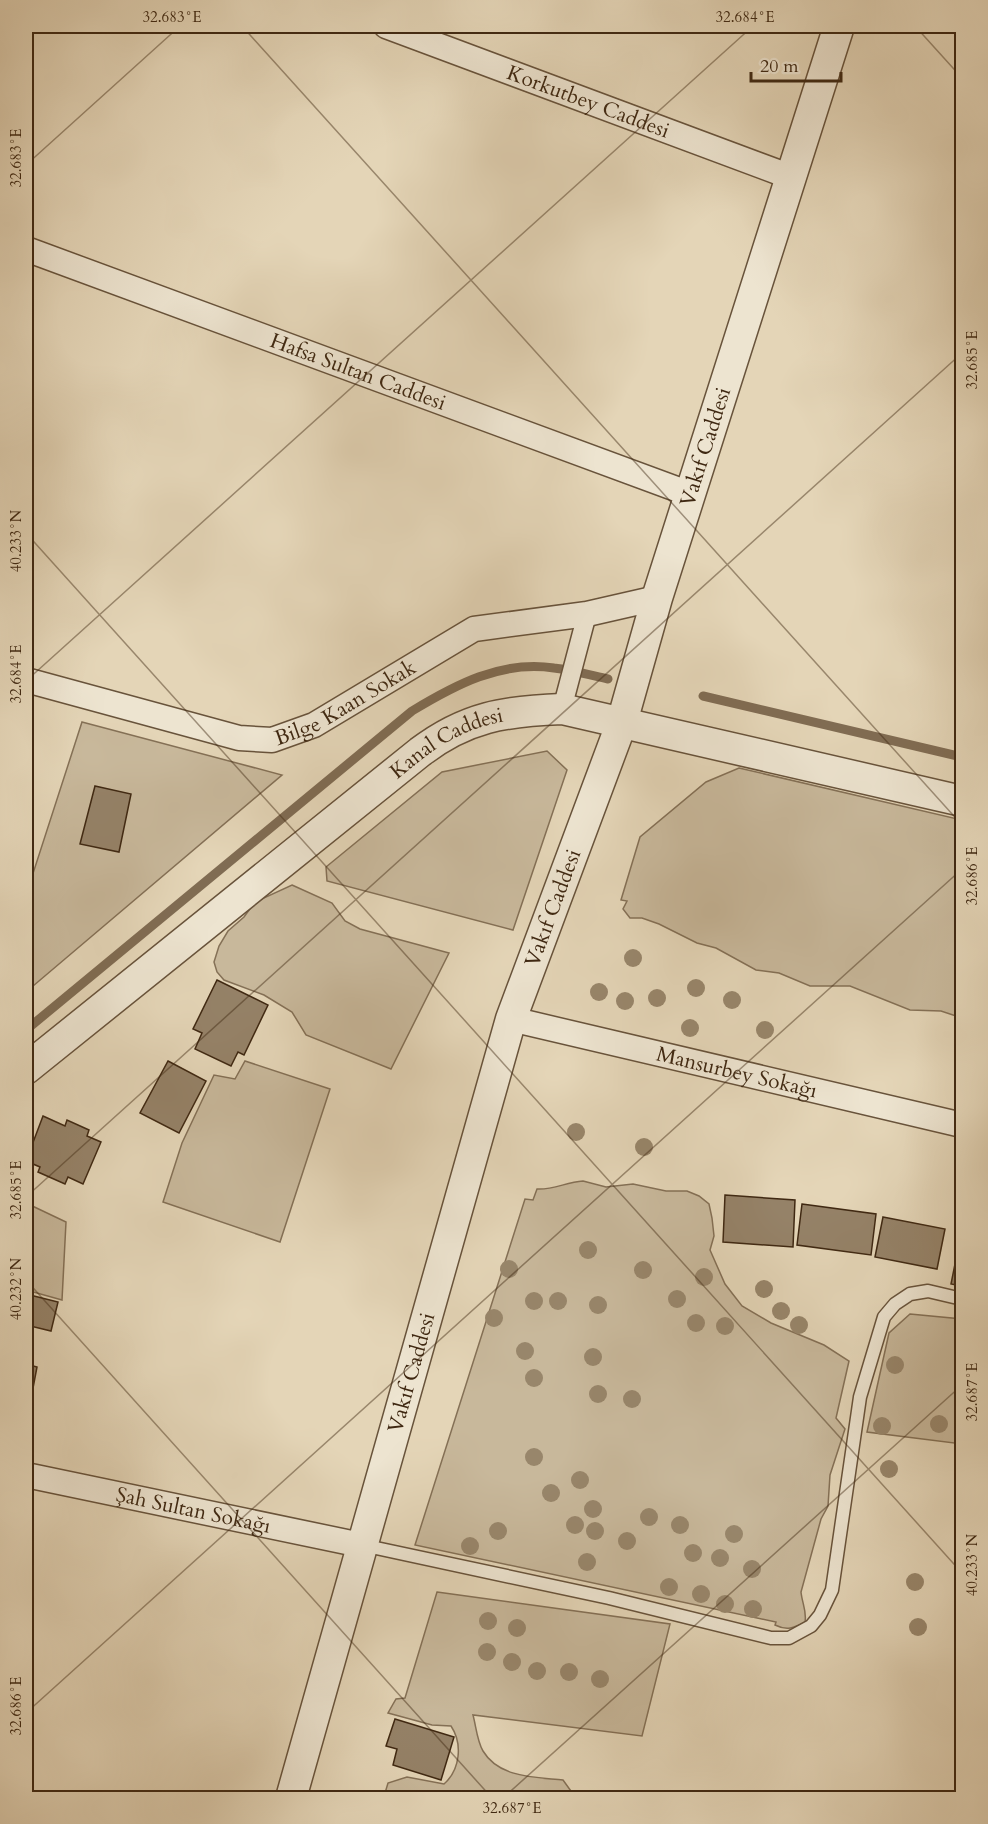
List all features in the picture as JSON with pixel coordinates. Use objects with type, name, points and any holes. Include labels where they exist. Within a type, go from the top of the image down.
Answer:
[{"type":"street","name":"Vakıf Caddesi","points":[[291,1798],[361,1545],[407,1395],[511,1019],[622,722],[653,612],[839,26]]},
{"type":"street","name":"Korkutbey Caddesi","points":[[396,27],[791,177]]},
{"type":"street","name":"Hafsa Sultan Caddesi","points":[[26,249],[690,494]]},
{"type":"street","name":"Bilge Kaan Sokak","points":[[26,680],[239,738],[272,740],[314,725],[474,628],[587,614],[653,612]]},
{"type":"street","points":[[562,709],[587,614]]},
{"type":"street","name":"Kanal Caddesi","points":[[26,1069],[442,736],[486,718],[516,710],[562,709],[963,801]]},
{"type":"street","name":"Mansurbey Sokağı","points":[[511,1019],[963,1125]]},
{"type":"street","name":"Şah Sultan Sokağı","points":[[26,1475],[361,1545]]},
{"type":"lane","points":[[361,1545],[609,1598],[752,1634],[789,1638],[811,1626],[820,1615],[832,1590],[860,1397],[884,1317],[895,1304],[910,1294],[928,1291],[963,1299]]},
{"type":"shaded area","points":[[82,722],[282,775],[26,992],[26,895]]},
{"type":"shaded area","points":[[547,751],[567,770],[513,930],[327,881],[326,867],[442,772]]},
{"type":"shaded area","points":[[739,768],[962,820],[962,1018],[941,1011],[910,1010],[850,986],[810,986],[779,973],[756,970],[716,948],[697,943],[659,924],[642,918],[630,918],[623,909],[627,901],[621,900],[640,837],[706,782]]},
{"type":"shaded area","points":[[292,885],[332,903],[345,921],[360,929],[449,953],[391,1069],[306,1035],[292,1012],[264,995],[224,980],[217,972],[214,962],[219,946],[228,931],[244,917],[255,902]]},
{"type":"shaded area","points":[[245,1061],[330,1089],[280,1242],[163,1202],[182,1143],[214,1075],[235,1079]]},
{"type":"shaded area","points":[[583,1181],[606,1187],[633,1184],[666,1191],[687,1191],[699,1196],[709,1204],[712,1218],[714,1236],[710,1250],[725,1284],[742,1306],[771,1323],[824,1345],[849,1361],[836,1418],[845,1429],[830,1475],[828,1506],[821,1519],[801,1592],[805,1622],[801,1624],[783,1628],[775,1625],[776,1622],[415,1545],[525,1199],[533,1200],[537,1189]]},
{"type":"shaded area","points":[[26,1203],[66,1222],[62,1300],[26,1290]]},
{"type":"shaded area","points":[[910,1314],[962,1319],[962,1444],[867,1432],[889,1333]]},
{"type":"shaded area","points":[[437,1592],[670,1624],[642,1736],[473,1715],[479,1743],[490,1760],[518,1774],[563,1780],[576,1798],[396,1798],[385,1793],[388,1783],[407,1777],[444,1784],[454,1772],[458,1749],[451,1726],[432,1725],[388,1713],[396,1699],[405,1698]]},
{"type":"building","points":[[95,786],[131,794],[119,852],[80,844]]},
{"type":"building","points":[[217,980],[268,1005],[244,1055],[238,1052],[231,1066],[195,1049],[202,1033],[193,1029]]},
{"type":"building","points":[[168,1061],[206,1081],[179,1133],[140,1113]]},
{"type":"building","points":[[43,1116],[65,1126],[67,1120],[89,1130],[87,1136],[101,1142],[83,1184],[68,1177],[65,1184],[38,1172],[40,1167],[26,1161]]},
{"type":"building","points":[[725,1195],[795,1200],[793,1247],[723,1242]]},
{"type":"building","points":[[802,1204],[876,1214],[871,1255],[797,1245]]},
{"type":"building","points":[[883,1217],[945,1229],[937,1269],[875,1257]]},
{"type":"building","points":[[962,1235],[962,1286],[951,1284]]},
{"type":"building","points":[[26,1294],[58,1302],[51,1331],[26,1325]]},
{"type":"building","points":[[26,1364],[37,1367],[26,1425]]},
{"type":"building","points":[[395,1719],[454,1737],[441,1780],[393,1765],[397,1749],[386,1746]]},
{"type":"waterway","points":[[26,1030],[412,711],[445,692],[497,671],[534,666],[574,671],[608,679]]},
{"type":"waterway","points":[[703,696],[962,757]]}]
